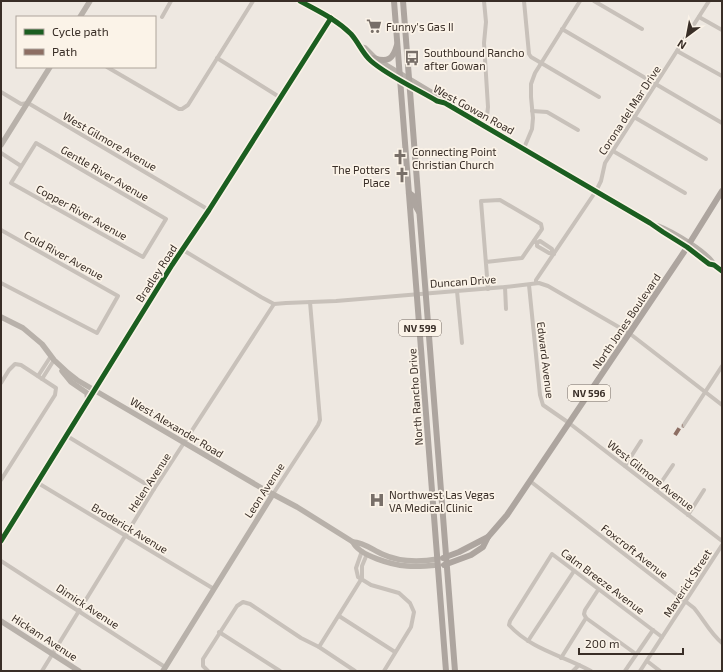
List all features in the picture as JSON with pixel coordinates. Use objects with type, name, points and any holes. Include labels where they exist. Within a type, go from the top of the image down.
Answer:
[{"type":"main road","name":"North Rancho Drive","points":[[394,1],[446,671]]},
{"type":"main road","name":"North Rancho Drive","points":[[403,1],[455,671]]},
{"type":"main road","points":[[374,58],[384,60],[390,58],[395,53],[398,44]]},
{"type":"main road","points":[[408,180],[417,183]]},
{"type":"main road","name":"North Jones Boulevard","points":[[438,562],[447,564],[471,555],[483,547],[488,537],[507,515],[570,423],[722,191]]},
{"type":"main road","points":[[409,193],[413,196],[415,205],[420,214]]},
{"type":"main road","name":"North Jones Boulevard","points":[[438,562],[488,537]]},
{"type":"main road","points":[[443,671],[445,656]]},
{"type":"street","points":[[81,16],[90,1]]},
{"type":"street","points":[[162,17],[171,1]]},
{"type":"street","points":[[109,68],[179,109],[182,109],[188,105],[253,1]]},
{"type":"street","name":"West Gowan Road","points":[[300,1],[331,18],[352,36],[361,47],[361,51],[372,62],[401,77]]},
{"type":"street","points":[[483,125],[487,116],[488,107],[484,43],[486,22],[484,1]]},
{"type":"street","points":[[524,1],[528,50],[531,57],[599,97]]},
{"type":"street","points":[[524,148],[532,129],[531,97],[535,73],[580,1]]},
{"type":"street","points":[[594,1],[642,29]]},
{"type":"street","name":"Corona del Mar Drive","points":[[596,191],[601,181],[605,163],[709,1]]},
{"type":"street","points":[[699,17],[722,30]]},
{"type":"street","name":"Bradley Road","points":[[1,541],[172,265],[209,210],[331,18]]},
{"type":"street","points":[[562,29],[722,123]]},
{"type":"street","name":"West Gowan Road","points":[[361,47],[365,48],[374,58],[409,82],[441,98],[445,103],[524,148],[663,232],[688,245],[709,264],[714,265],[722,271]]},
{"type":"street","points":[[678,51],[722,76]]},
{"type":"street","points":[[218,58],[281,98]]},
{"type":"street","points":[[1,145],[49,68]]},
{"type":"street","name":"West Gilmore Avenue","points":[[1,92],[21,104],[28,103],[209,210]]},
{"type":"street","points":[[532,111],[547,112],[578,130]]},
{"type":"street","points":[[634,117],[706,159]]},
{"type":"street","name":"Gentle River Avenue","points":[[21,166],[36,143],[166,219],[143,257]]},
{"type":"street","points":[[613,151],[685,193]]},
{"type":"street","points":[[1,153],[21,166]]},
{"type":"street","name":"Copper River Avenue","points":[[21,166],[11,183],[143,257]]},
{"type":"street","points":[[596,191],[553,253],[536,280],[536,283],[548,286],[629,334],[722,405]]},
{"type":"street","points":[[486,262],[522,258],[535,242],[542,229],[541,224],[500,200],[481,201],[488,289]]},
{"type":"street","name":"Cold River Avenue","points":[[1,230],[118,296],[97,333],[1,283]]},
{"type":"street","points":[[535,242],[540,242],[552,249],[553,253]]},
{"type":"street","points":[[183,250],[274,304]]},
{"type":"street","name":"Duncan Drive","points":[[274,304],[336,301],[488,289],[536,283]]},
{"type":"street","name":"Edward Avenue","points":[[529,285],[540,395],[543,404],[570,423]]},
{"type":"street","points":[[505,287],[506,309]]},
{"type":"street","points":[[457,291],[462,343]]},
{"type":"street","name":"Leon Avenue","points":[[164,669],[320,420],[310,302]]},
{"type":"street","name":"Helen Avenue","points":[[42,671],[154,489],[274,304]]},
{"type":"street","name":"West Alexander Road","points":[[1,317],[23,328],[42,344],[54,360],[77,380],[353,542],[359,542],[382,554],[398,559],[438,562]]},
{"type":"street","points":[[38,376],[54,360]]},
{"type":"street","points":[[42,379],[54,360]]},
{"type":"street","points":[[54,360],[62,373],[71,382],[87,393],[88,401]]},
{"type":"street","points":[[1,383],[9,370],[15,364],[21,365],[56,388],[55,394],[1,480]]},
{"type":"street","points":[[683,426],[722,366]]},
{"type":"street","name":"West Gilmore Avenue","points":[[570,423],[722,541]]},
{"type":"street","points":[[67,436],[154,489]]},
{"type":"street","points":[[625,466],[641,441]]},
{"type":"street","points":[[656,490],[673,465]]},
{"type":"street","name":"Foxcroft Avenue","points":[[530,481],[698,612],[712,634],[720,642]]},
{"type":"street","name":"Broderick Avenue","points":[[38,482],[214,589]]},
{"type":"street","points":[[688,515],[704,490]]},
{"type":"street","name":"West Alexander Road","points":[[353,542],[355,547],[378,559],[406,566],[438,562]]},
{"type":"street","name":"Maverick Street","points":[[640,671],[722,545]]},
{"type":"street","points":[[365,553],[356,568],[358,578],[371,585],[399,593],[410,603],[414,612],[411,627],[384,671]]},
{"type":"street","name":"Calm Breeze Avenue","points":[[528,641],[509,625],[510,621],[552,554],[662,637]]},
{"type":"street","name":"Dimick Avenue","points":[[1,561],[79,611],[164,669]]},
{"type":"street","points":[[574,571],[528,641],[591,671]]},
{"type":"street","points":[[319,647],[361,579]]},
{"type":"street","points":[[598,590],[585,610],[584,614],[586,618],[636,654]]},
{"type":"street","points":[[208,671],[204,666],[203,659],[236,606],[243,602],[250,604],[301,638],[319,647],[355,671]]},
{"type":"street","points":[[339,616],[395,652]]},
{"type":"street","points":[[561,658],[586,618]]},
{"type":"street","name":"Hickam Avenue","points":[[1,620],[79,671]]},
{"type":"street","points":[[625,671],[653,630]]},
{"type":"street","points":[[219,632],[280,671]]},
{"type":"street","points":[[720,642],[722,635]]},
{"type":"street","points":[[647,661],[660,671]]},
{"type":"street","points":[[574,671],[579,665]]},
{"type":"street","points":[[578,671],[579,665]]},
{"type":"marked path","points":[[675,435],[680,427],[683,426]]},
{"type":"cycle path","points":[[300,1],[327,16],[351,34],[368,58],[378,67],[437,101],[445,103],[650,223],[687,247],[709,264],[714,265],[722,271]]},
{"type":"cycle path","points":[[1,541],[172,265],[209,210],[331,18]]},
{"type":"place","name":"Funny's Gas II","points":[[374,26]]},
{"type":"place","name":"Southbound Rancho after Gowan","points":[[412,58]]},
{"type":"place","name":"Connecting Point Christian Church","points":[[400,157]]},
{"type":"place","name":"The Potters Place","points":[[402,175]]},
{"type":"place","name":"Northwest Las Vegas VA Medical Clinic","points":[[377,500]]}]
